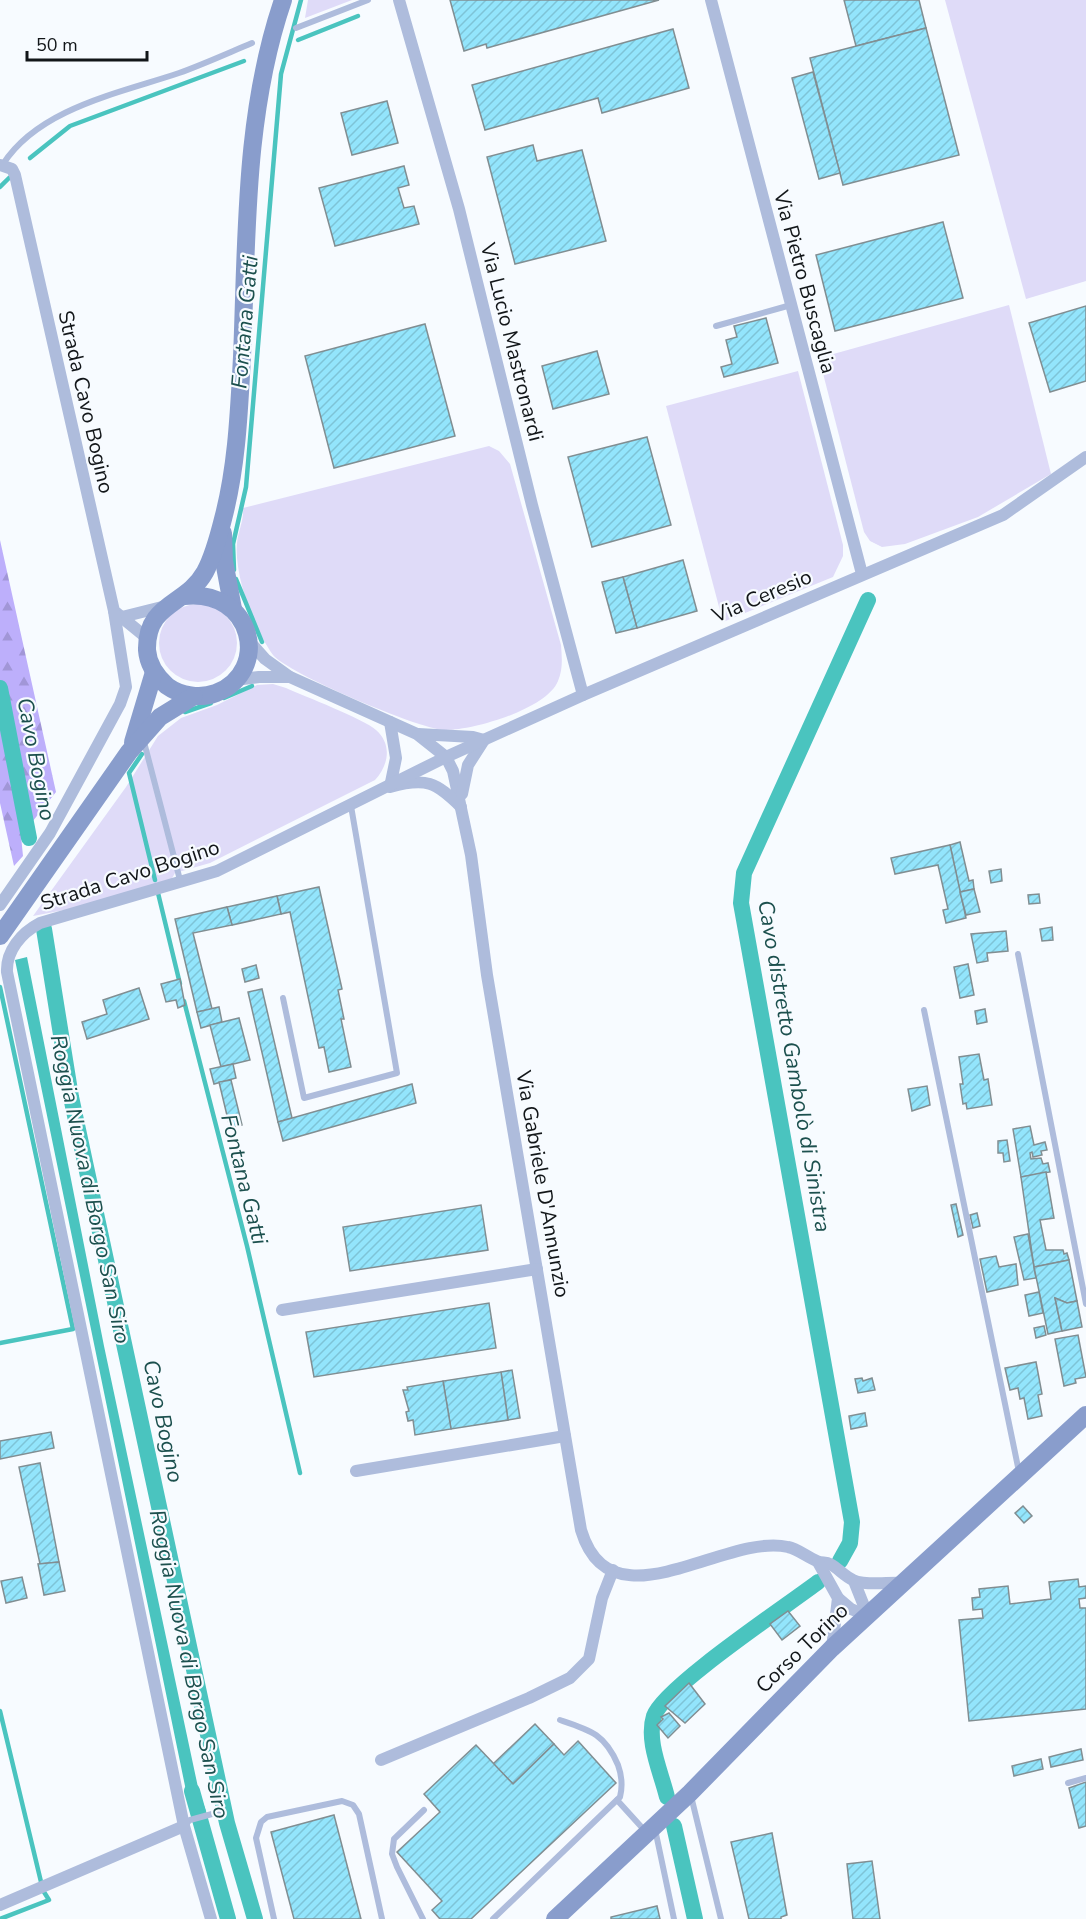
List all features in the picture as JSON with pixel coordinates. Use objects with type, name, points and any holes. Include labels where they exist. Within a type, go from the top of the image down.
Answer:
[{"type":"main road","points":[[194,696],[171,689],[154,672],[148,656],[147,638],[153,620],[166,606],[184,596],[205,572],[223,518],[238,441],[252,140],[269,46],[283,0]]},
{"type":"main road","points":[[223,518],[224,561],[233,609]]},
{"type":"main road","points":[[0,936],[129,752],[142,737],[160,717],[194,696],[216,693],[235,680],[246,662],[249,641],[244,623],[233,609],[211,596],[184,596]]},
{"type":"main road","points":[[129,752],[147,703],[154,672]]},
{"type":"main road","name":"Corso Torino","points":[[555,1919],[690,1792],[832,1648],[1086,1415]]},
{"type":"street","name":"Via Lucio Mastronardi","points":[[399,0],[459,209],[532,505],[583,695]]},
{"type":"street","name":"Via Pietro Buscaglia","points":[[711,0],[862,574]]},
{"type":"street","name":"Strada Cavo Bogino","points":[[2,165],[12,169],[15,176],[118,614]]},
{"type":"street","name":"Via Ceresio","points":[[446,757],[862,574],[1002,516],[1086,458]]},
{"type":"street","points":[[118,614],[166,606]]},
{"type":"street","points":[[118,614],[147,638]]},
{"type":"street","points":[[0,904],[50,833],[120,704],[126,687],[118,614]]},
{"type":"street","points":[[249,641],[265,658],[290,678],[417,734],[446,757]]},
{"type":"street","points":[[235,680],[260,677],[290,678]]},
{"type":"street","points":[[390,722],[396,759],[390,787],[407,782],[429,782],[442,789],[461,807]]},
{"type":"street","points":[[417,734],[484,740],[468,765],[461,807]]},
{"type":"street","name":"Strada Cavo Bogino","points":[[211,1919],[187,1823],[68,1276],[6,960],[23,935],[40,923],[217,871],[390,787],[446,757]]},
{"type":"street","name":"Via Gabriele D'Annunzio","points":[[446,757],[455,777],[461,807],[584,1542],[602,1565],[638,1577],[774,1546],[788,1547],[818,1562],[830,1564],[854,1581]]},
{"type":"street","points":[[282,1310],[537,1269]]},
{"type":"street","points":[[356,1471],[565,1436]]},
{"type":"street","points":[[818,1562],[838,1598],[851,1609],[868,1616]]},
{"type":"street","points":[[381,1760],[529,1698],[570,1678],[589,1659],[602,1598],[613,1570]]},
{"type":"street","points":[[868,1616],[854,1581],[903,1583]]},
{"type":"street","points":[[832,1648],[838,1598]]},
{"type":"street","points":[[0,1905],[187,1823]]},
{"type":"lane","points":[[296,28],[368,0]]},
{"type":"lane","points":[[2,165],[14,148],[29,135],[72,111],[183,72],[252,43]]},
{"type":"lane","points":[[716,326],[791,305]]},
{"type":"lane","points":[[142,737],[180,880]]},
{"type":"lane","points":[[283,998],[304,1098],[397,1073],[351,806]]},
{"type":"lane","points":[[1018,954],[1086,1304]]},
{"type":"lane","points":[[924,1010],[1020,1476]]},
{"type":"lane","points":[[493,1919],[616,1800],[623,1786],[610,1745],[594,1732],[560,1720]]},
{"type":"lane","points":[[1068,1783],[1086,1778]]},
{"type":"lane","points":[[690,1792],[721,1919]]},
{"type":"lane","points":[[274,1919],[256,1838],[261,1822],[267,1817],[342,1800],[353,1804],[359,1814],[382,1919]]},
{"type":"lane","points":[[616,1800],[650,1829],[674,1919]]},
{"type":"lane","points":[[423,1919],[392,1854],[394,1839],[424,1810]]},
{"type":"lane","points":[[187,1823],[223,1811]]},
{"type":"shaded area","points":[[308,0],[352,0],[305,18]]},
{"type":"shaded area","points":[[945,0],[1086,0],[1086,281],[1026,299]]},
{"type":"shaded area","points":[[1009,305],[1051,474],[978,517],[905,544],[882,547],[870,541],[864,532],[819,358]]},
{"type":"shaded area","points":[[798,371],[843,545],[843,556],[833,577],[723,622],[666,406]]},
{"type":"shaded area","points":[[489,446],[499,451],[510,464],[561,645],[561,672],[551,691],[539,701],[507,716],[472,727],[444,730],[409,720],[354,699],[302,674],[273,655],[252,617],[242,586],[237,543],[243,508]]},
{"type":"shaded area","points":[[198,604],[213,607],[225,616],[234,628],[237,643],[234,658],[225,670],[213,679],[198,682],[183,679],[171,670],[162,658],[159,643],[162,628],[171,616],[183,607]]},
{"type":"shaded area","points":[[273,684],[347,714],[376,730],[385,742],[387,755],[386,762],[375,780],[210,863],[175,873],[171,880],[75,908],[33,916],[126,787],[158,736],[181,718],[217,705],[257,685]]},
{"type":"green space","points":[[0,540],[56,792],[21,836],[23,856],[14,866],[0,803]]},
{"type":"water","points":[[27,957],[104,1346],[199,1792],[206,1811],[191,1815],[15,960]]},
{"type":"building","points":[[450,0],[659,0],[487,48],[486,44],[464,51]]},
{"type":"building","points":[[844,0],[919,0],[926,28],[856,46]]},
{"type":"building","points":[[926,28],[959,155],[843,185],[810,58]]},
{"type":"building","points":[[673,29],[689,88],[602,113],[598,98],[485,130],[472,85]]},
{"type":"building","points":[[813,72],[840,173],[819,179],[792,78]]},
{"type":"building","points":[[387,101],[398,143],[352,155],[341,113]]},
{"type":"building","points":[[533,145],[537,161],[582,150],[606,241],[515,264],[487,157]]},
{"type":"building","points":[[404,166],[409,185],[398,188],[404,208],[414,206],[419,224],[335,246],[319,188]]},
{"type":"building","points":[[943,222],[963,298],[835,331],[816,255]]},
{"type":"building","points":[[1086,306],[1086,381],[1050,392],[1029,323]]},
{"type":"building","points":[[766,318],[778,363],[724,377],[721,367],[732,364],[726,340],[737,337],[734,326]]},
{"type":"building","points":[[425,324],[455,436],[334,468],[305,356]]},
{"type":"building","points":[[597,351],[609,394],[553,409],[542,366]]},
{"type":"building","points":[[647,437],[671,525],[592,547],[568,457]]},
{"type":"building","points":[[683,560],[697,611],[637,628],[623,577]]},
{"type":"building","points":[[623,577],[637,628],[616,633],[602,582]]},
{"type":"building","points":[[960,842],[969,881],[973,880],[974,889],[960,892],[950,845]]},
{"type":"building","points":[[950,845],[966,918],[946,923],[943,910],[948,909],[938,865],[895,874],[891,858]]},
{"type":"building","points":[[1001,869],[1002,881],[991,883],[989,871]]},
{"type":"building","points":[[319,887],[342,989],[338,990],[344,1019],[341,1019],[351,1067],[329,1072],[324,1047],[319,1048],[290,912],[281,914],[277,896]]},
{"type":"building","points":[[974,889],[980,912],[966,915],[960,892]]},
{"type":"building","points":[[1039,894],[1040,903],[1029,904],[1028,895]]},
{"type":"building","points":[[277,896],[281,914],[232,925],[227,907]]},
{"type":"building","points":[[227,907],[232,925],[193,933],[212,1009],[197,1012],[175,919]]},
{"type":"building","points":[[1052,927],[1053,940],[1042,941],[1040,929]]},
{"type":"building","points":[[1006,931],[1008,951],[987,953],[988,961],[977,963],[971,934]]},
{"type":"building","points":[[968,964],[974,995],[960,998],[954,967]]},
{"type":"building","points":[[256,965],[259,978],[245,982],[242,969]]},
{"type":"building","points":[[180,979],[185,1005],[178,1008],[176,1000],[166,1002],[161,984]]},
{"type":"building","points":[[139,988],[149,1019],[87,1039],[82,1022],[107,1014],[103,1000]]},
{"type":"building","points":[[262,989],[292,1118],[278,1122],[248,992]]},
{"type":"building","points":[[219,1007],[222,1022],[201,1028],[197,1012]]},
{"type":"building","points":[[985,1009],[987,1022],[977,1024],[975,1011]]},
{"type":"building","points":[[239,1018],[250,1060],[221,1067],[210,1025]]},
{"type":"building","points":[[979,1054],[984,1080],[988,1079],[992,1105],[967,1109],[966,1103],[963,1104],[959,1057]]},
{"type":"building","points":[[233,1064],[236,1078],[214,1084],[210,1069]]},
{"type":"building","points":[[231,1080],[242,1125],[230,1128],[219,1082]]},
{"type":"building","points":[[412,1084],[416,1103],[283,1141],[278,1122]]},
{"type":"building","points":[[927,1086],[930,1105],[912,1111],[908,1089]]},
{"type":"building","points":[[1030,1126],[1034,1145],[1045,1142],[1047,1150],[1041,1151],[1042,1155],[1033,1157],[1032,1152],[1030,1153],[1031,1159],[1041,1158],[1043,1164],[1048,1163],[1050,1172],[1021,1177],[1013,1129]]},
{"type":"building","points":[[1007,1140],[1010,1161],[1004,1162],[1003,1153],[998,1153],[998,1141]]},
{"type":"building","points":[[1046,1172],[1054,1218],[1040,1220],[1046,1250],[1063,1250],[1064,1254],[1067,1253],[1069,1260],[1034,1267],[1021,1177]]},
{"type":"building","points":[[956,1204],[963,1235],[958,1237],[951,1205]]},
{"type":"building","points":[[481,1205],[488,1250],[350,1271],[343,1227]]},
{"type":"building","points":[[977,1213],[980,1226],[973,1228],[970,1215]]},
{"type":"building","points":[[1028,1234],[1036,1278],[1024,1280],[1014,1237]]},
{"type":"building","points":[[996,1256],[999,1267],[1016,1264],[1018,1285],[987,1292],[980,1259]]},
{"type":"building","points":[[1069,1260],[1077,1301],[1067,1303],[1055,1298],[1062,1331],[1048,1334],[1034,1267]]},
{"type":"building","points":[[1039,1292],[1043,1313],[1029,1316],[1025,1295]]},
{"type":"building","points":[[1055,1298],[1067,1303],[1077,1301],[1082,1327],[1062,1331]]},
{"type":"building","points":[[489,1303],[496,1348],[314,1377],[306,1332]]},
{"type":"building","points":[[1044,1326],[1046,1335],[1036,1338],[1034,1328]]},
{"type":"building","points":[[1078,1335],[1086,1377],[1075,1379],[1076,1383],[1064,1386],[1055,1339]]},
{"type":"building","points":[[1036,1362],[1042,1394],[1038,1395],[1042,1416],[1028,1419],[1024,1398],[1020,1399],[1018,1388],[1010,1390],[1005,1368]]},
{"type":"building","points":[[512,1370],[520,1418],[508,1420],[501,1372]]},
{"type":"building","points":[[501,1372],[508,1420],[451,1429],[443,1381]]},
{"type":"building","points":[[862,1378],[863,1381],[872,1378],[875,1390],[858,1393],[855,1379]]},
{"type":"building","points":[[443,1381],[451,1429],[415,1435],[413,1420],[408,1421],[406,1412],[409,1411],[403,1390],[408,1390],[407,1387]]},
{"type":"building","points":[[865,1413],[867,1426],[851,1429],[849,1416]]},
{"type":"building","points":[[51,1432],[54,1448],[0,1459],[0,1441]]},
{"type":"building","points":[[40,1463],[59,1562],[40,1564],[19,1467]]},
{"type":"building","points":[[1023,1506],[1032,1516],[1024,1523],[1015,1513]]},
{"type":"building","points":[[59,1562],[65,1591],[44,1595],[38,1564]]},
{"type":"building","points":[[22,1577],[27,1598],[6,1603],[1,1581]]},
{"type":"building","points":[[1078,1579],[1079,1587],[1086,1586],[1086,1598],[1079,1599],[1080,1608],[1086,1608],[1086,1709],[969,1721],[959,1620],[983,1618],[982,1609],[973,1610],[972,1598],[980,1597],[979,1589],[1008,1586],[1010,1604],[1051,1599],[1049,1582]]},
{"type":"building","points":[[788,1611],[800,1626],[782,1640],[770,1624]]},
{"type":"building","points":[[689,1683],[705,1704],[685,1723],[665,1706]]},
{"type":"building","points":[[669,1713],[680,1726],[668,1738],[657,1725],[663,1719],[661,1717]]},
{"type":"building","points":[[535,1724],[554,1744],[513,1784],[493,1764]]},
{"type":"building","points":[[578,1741],[616,1783],[471,1919],[440,1919],[432,1910],[442,1901],[397,1852],[440,1812],[424,1794],[476,1745],[513,1784],[554,1744],[564,1755]]},
{"type":"building","points":[[1081,1749],[1083,1760],[1051,1767],[1049,1757]]},
{"type":"building","points":[[1041,1759],[1043,1769],[1014,1776],[1012,1766]]},
{"type":"building","points":[[1086,1782],[1086,1826],[1079,1828],[1069,1788]]},
{"type":"building","points":[[334,1815],[361,1919],[294,1919],[271,1832]]},
{"type":"building","points":[[772,1833],[787,1915],[781,1919],[749,1919],[731,1842]]},
{"type":"building","points":[[872,1861],[880,1919],[853,1919],[847,1864]]},
{"type":"building","points":[[657,1906],[660,1919],[611,1919],[611,1917]]},
{"type":"waterway","name":"Fontana Gatti","points":[[234,570],[233,544],[246,487],[281,74],[301,0]]},
{"type":"waterway","points":[[298,40],[358,16]]},
{"type":"waterway","points":[[30,158],[70,126],[244,61]]},
{"type":"waterway","points":[[0,187],[9,178]]},
{"type":"waterway","name":"Fontana Gatti","points":[[236,579],[262,642]]},
{"type":"waterway","name":"Cavo distretto Gambolò di Sinistra","points":[[840,1561],[850,1543],[852,1522],[741,903],[744,873],[868,600]]},
{"type":"waterway","name":"Fontana Gatti","points":[[224,698],[252,686]]},
{"type":"waterway","name":"Cavo Bogino","points":[[0,688],[29,838]]},
{"type":"waterway","name":"Fontana Gatti","points":[[185,712],[211,703]]},
{"type":"waterway","name":"Fontana Gatti","points":[[142,754],[129,773],[155,880]]},
{"type":"waterway","name":"Fontana Gatti","points":[[158,893],[180,984]]},
{"type":"waterway","name":"Cavo Bogino","points":[[44,929],[71,1097],[227,1823],[255,1919]]},
{"type":"waterway","points":[[0,987],[73,1329],[0,1343]]},
{"type":"waterway","name":"Fontana Gatti","points":[[184,1001],[247,1246],[300,1473]]},
{"type":"waterway","name":"Cavo distretto Gambolò di Sinistra","points":[[667,1797],[655,1756],[652,1736],[654,1716],[662,1703],[702,1667],[818,1582]]},
{"type":"waterway","points":[[0,1711],[42,1886]]},
{"type":"waterway","name":"Roggia Nuova di Borgo San Siro","points":[[192,1791],[228,1919]]},
{"type":"waterway","name":"Cavo distretto Gambolò di Sinistra","points":[[674,1826],[695,1919]]},
{"type":"waterway","points":[[0,1919],[49,1900],[44,1892]]}]
